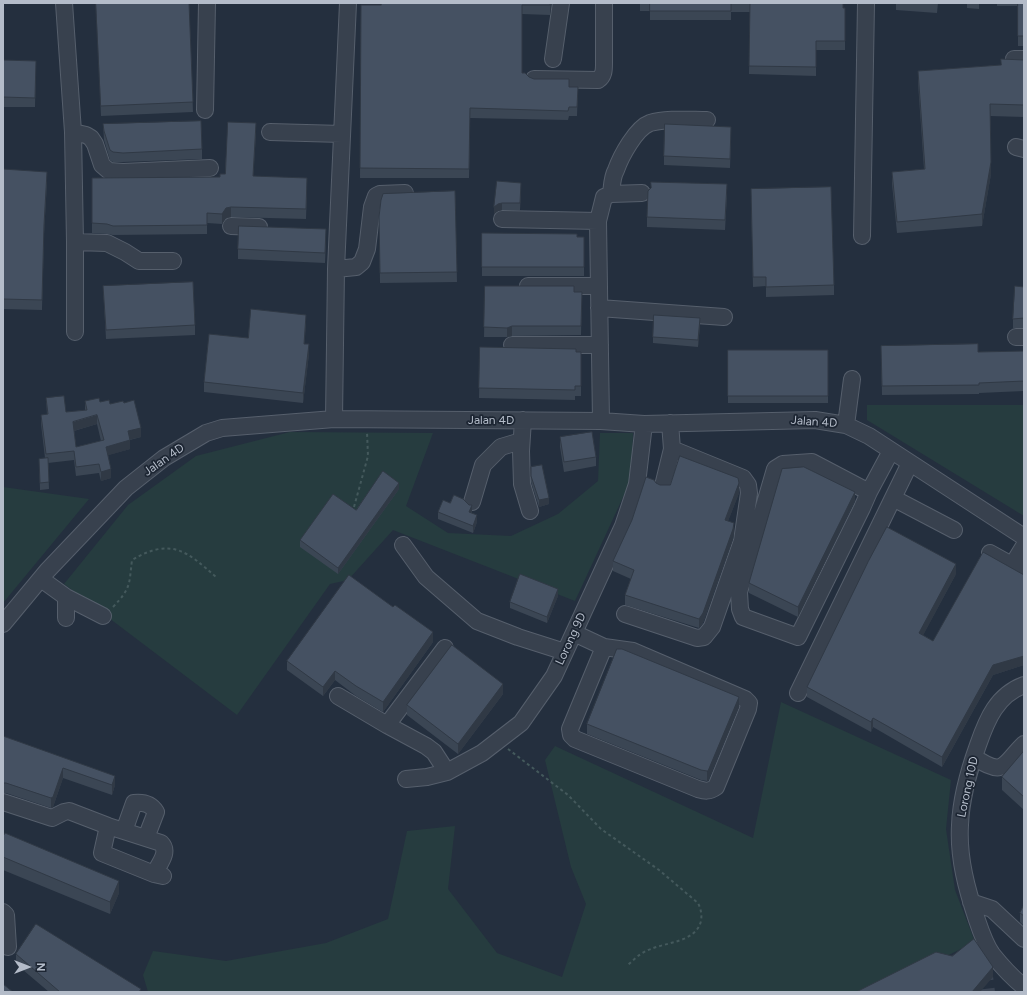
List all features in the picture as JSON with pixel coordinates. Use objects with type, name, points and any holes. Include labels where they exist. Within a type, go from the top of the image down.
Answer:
[{"type":"street","points":[[64,3],[73,132],[75,332]]},
{"type":"street","points":[[205,110],[207,3]]},
{"type":"street","points":[[334,419],[336,269],[330,229],[342,134],[348,3]]},
{"type":"street","points":[[553,59],[561,3]]},
{"type":"street","points":[[534,79],[598,80],[602,77],[604,72],[604,3]]},
{"type":"street","points":[[862,236],[866,3]]},
{"type":"street","points":[[611,194],[616,169],[632,140],[644,126],[652,122],[662,121],[706,120]]},
{"type":"street","points":[[73,132],[86,135],[91,138],[95,144],[102,165],[109,171],[123,172],[210,168]]},
{"type":"street","points":[[270,132],[342,134]]},
{"type":"street","points":[[336,269],[356,267],[362,262],[367,249],[372,207],[376,196],[380,194],[423,193]]},
{"type":"street","points":[[601,421],[598,221],[604,197],[611,194],[642,193]]},
{"type":"street","points":[[502,219],[598,221]]},
{"type":"street","points":[[231,226],[277,227]]},
{"type":"street","points":[[75,242],[107,243],[139,261],[173,261]]},
{"type":"street","points":[[512,286],[599,286]]},
{"type":"street","points":[[599,308],[724,318]]},
{"type":"street","points":[[512,345],[600,345]]},
{"type":"street","points":[[846,425],[852,379]]},
{"type":"street","name":"Jalan 4D","points":[[3,624],[41,579],[126,488],[164,458],[206,433],[222,428],[334,419],[601,421],[644,424],[815,420],[846,425],[869,436],[1024,537]]},
{"type":"street","points":[[523,420],[521,441],[522,484],[530,511]]},
{"type":"street","points":[[663,486],[672,449],[670,423]]},
{"type":"street","name":"Lorong 9D","points":[[406,780],[447,772],[482,753],[521,723],[554,676],[623,526],[637,484],[644,424]]},
{"type":"street","points":[[472,502],[483,465],[501,447],[521,441]]},
{"type":"street","points":[[625,614],[696,638],[704,637],[712,627],[742,541],[749,493],[748,485],[743,478],[672,449]]},
{"type":"street","points":[[869,492],[812,462],[783,464],[775,469],[739,592],[740,609],[743,617],[798,637],[869,492],[891,451]]},
{"type":"street","points":[[798,693],[910,463]]},
{"type":"street","points":[[893,498],[954,530]]},
{"type":"street","points":[[403,545],[426,577],[477,621],[518,637],[565,652]]},
{"type":"street","points":[[990,553],[1018,568],[1024,546]]},
{"type":"street","points":[[41,579],[66,597],[103,616]]},
{"type":"street","points":[[66,597],[66,618]]},
{"type":"street","points":[[574,633],[604,647],[633,651],[745,699],[749,703],[748,710],[716,787],[705,792],[575,739],[571,735],[570,729],[604,647]]},
{"type":"street","points":[[387,725],[445,648]]},
{"type":"street","name":"Lorong 10D","points":[[1022,988],[989,957],[971,902],[961,862],[960,825],[964,794],[974,757],[986,722],[999,700],[1016,688],[1024,685]]},
{"type":"street","points":[[338,696],[426,746],[434,752],[447,772]]},
{"type":"street","points":[[974,757],[986,765],[997,768],[1004,766],[1024,744]]},
{"type":"street","points":[[3,802],[52,818],[69,811],[108,826],[161,843],[165,846],[165,852],[159,875],[102,853],[108,826]]},
{"type":"street","points":[[124,831],[134,803],[142,802],[153,806],[156,812],[146,838]]},
{"type":"street","points":[[971,902],[992,909],[1024,939]]},
{"type":"street","points":[[3,912],[6,915],[8,947]]},
{"type":"path","points":[[354,507],[368,456],[366,419]]},
{"type":"path","points":[[103,616],[126,593],[130,583],[132,560],[142,554],[163,548],[171,548],[189,554],[217,578]]},
{"type":"path","points":[[497,741],[568,796],[601,829],[659,870],[701,907],[702,918],[700,928],[693,934],[651,949],[638,956],[628,965]]},
{"type":"green space","points":[[867,405],[1024,405],[1024,516],[867,420]]},
{"type":"green space","points":[[290,432],[433,433],[406,506],[448,533],[511,536],[558,514],[598,481],[600,433],[633,433],[631,480],[575,601],[393,530],[348,580],[330,584],[237,715],[64,584],[128,505],[196,456]]},
{"type":"green space","points":[[3,487],[89,499],[3,603]]},
{"type":"green space","points":[[781,702],[951,780],[946,829],[955,890],[975,942],[874,992],[148,992],[143,975],[153,951],[226,961],[326,943],[388,919],[407,831],[455,826],[448,889],[497,953],[562,977],[586,904],[571,867],[545,760],[555,746],[753,838]]},
{"type":"building","points":[[96,3],[189,3],[193,102],[101,106]]},
{"type":"building","points":[[381,3],[550,3],[550,5],[522,5],[522,73],[525,73],[534,79],[569,79],[569,87],[578,87],[577,107],[569,107],[568,111],[470,108],[469,169],[360,168],[361,5],[381,5]]},
{"type":"building","points":[[650,3],[731,3],[731,11],[650,11]]},
{"type":"building","points":[[750,3],[843,3],[843,8],[845,8],[845,41],[816,41],[816,67],[749,66]]},
{"type":"building","points":[[1018,3],[1024,3],[1024,36],[1018,36]]},
{"type":"building","points":[[1001,59],[1024,60],[1024,105],[990,104],[991,162],[982,214],[897,222],[892,172],[925,169],[918,71],[1001,65]]},
{"type":"building","points":[[3,60],[36,61],[35,98],[3,97]]},
{"type":"building","points":[[201,121],[202,149],[123,153],[113,152],[110,150],[103,124]]},
{"type":"building","points":[[228,122],[256,123],[253,176],[307,178],[306,209],[231,207],[226,208],[222,214],[207,213],[207,225],[113,226],[92,223],[92,178],[220,177],[220,174],[225,174]]},
{"type":"building","points":[[665,124],[731,127],[730,159],[664,156]]},
{"type":"building","points":[[3,169],[47,172],[42,300],[3,299]]},
{"type":"building","points":[[497,181],[521,183],[520,203],[502,203],[494,207]]},
{"type":"building","points":[[651,182],[727,184],[725,220],[647,217],[648,191],[651,188]]},
{"type":"building","points":[[831,187],[834,285],[766,287],[766,277],[753,277],[751,189]]},
{"type":"building","points":[[455,191],[457,272],[380,273],[379,217],[383,194]]},
{"type":"building","points":[[239,226],[326,229],[325,253],[238,249]]},
{"type":"building","points":[[482,233],[577,234],[577,237],[584,237],[584,267],[482,267]]},
{"type":"building","points":[[193,282],[195,325],[106,330],[103,286]]},
{"type":"building","points":[[485,286],[574,286],[574,292],[582,292],[581,326],[512,326],[507,328],[484,327]]},
{"type":"building","points":[[1015,286],[1024,287],[1024,318],[1013,319]]},
{"type":"building","points":[[251,309],[306,315],[304,344],[309,344],[303,393],[204,382],[209,334],[248,338]]},
{"type":"building","points":[[654,315],[700,318],[698,340],[653,337]]},
{"type":"building","points":[[978,344],[978,352],[1024,351],[1024,381],[979,383],[979,385],[882,386],[881,346]]},
{"type":"building","points":[[480,347],[576,349],[576,352],[581,352],[581,386],[575,386],[575,390],[479,388]]},
{"type":"building","points":[[728,350],[828,350],[828,396],[728,396]]},
{"type":"building","points":[[64,396],[66,412],[87,410],[85,401],[99,398],[100,402],[109,400],[110,404],[123,401],[124,403],[134,400],[141,428],[128,431],[130,440],[106,447],[111,469],[101,472],[99,464],[76,467],[74,451],[46,454],[41,415],[48,414],[46,398]],"holes":[[[97,415],[104,440],[76,447],[73,422]]]},
{"type":"building","points":[[592,432],[596,457],[564,462],[560,437]]},
{"type":"building","points":[[680,456],[738,478],[739,483],[725,520],[734,523],[733,529],[703,613],[699,619],[625,595],[634,570],[613,561],[632,520],[646,477],[654,480],[660,485],[670,485]]},
{"type":"building","points":[[48,458],[49,482],[40,483],[39,459]]},
{"type":"building","points":[[542,465],[549,498],[539,500],[531,476],[531,467]]},
{"type":"building","points":[[804,467],[855,492],[798,607],[749,583],[782,469]]},
{"type":"building","points":[[383,471],[399,483],[338,568],[300,540],[333,494],[356,510]]},
{"type":"building","points":[[454,495],[463,499],[469,505],[472,505],[469,512],[477,515],[473,526],[438,512],[443,500],[450,503]]},
{"type":"building","points":[[887,527],[956,564],[919,633],[933,641],[983,552],[1024,575],[1024,656],[993,665],[942,757],[873,718],[871,722],[807,687],[868,562]]},
{"type":"building","points":[[520,574],[558,589],[547,617],[510,602]]},
{"type":"building","points":[[349,575],[393,607],[395,605],[433,632],[383,702],[356,686],[335,671],[323,687],[287,661]]},
{"type":"building","points":[[452,645],[503,684],[458,744],[407,705]]},
{"type":"building","points":[[617,649],[622,649],[739,697],[708,771],[701,770],[587,724]]},
{"type":"building","points":[[3,736],[115,776],[112,785],[63,768],[53,797],[51,798],[3,783]]},
{"type":"building","points":[[1024,751],[1024,797],[1002,777]]},
{"type":"building","points":[[5,833],[119,881],[110,902],[3,857],[3,837]]},
{"type":"building","points":[[1024,905],[1024,916],[1020,913]]},
{"type":"building","points":[[36,924],[141,989],[139,992],[60,992],[16,954]]},
{"type":"building","points":[[974,939],[993,967],[972,992],[856,992],[936,952],[952,956]]},
{"type":"building","points":[[3,984],[13,992],[3,992]]},
{"type":"tunnel","points":[[985,965],[984,969],[987,992]]}]
